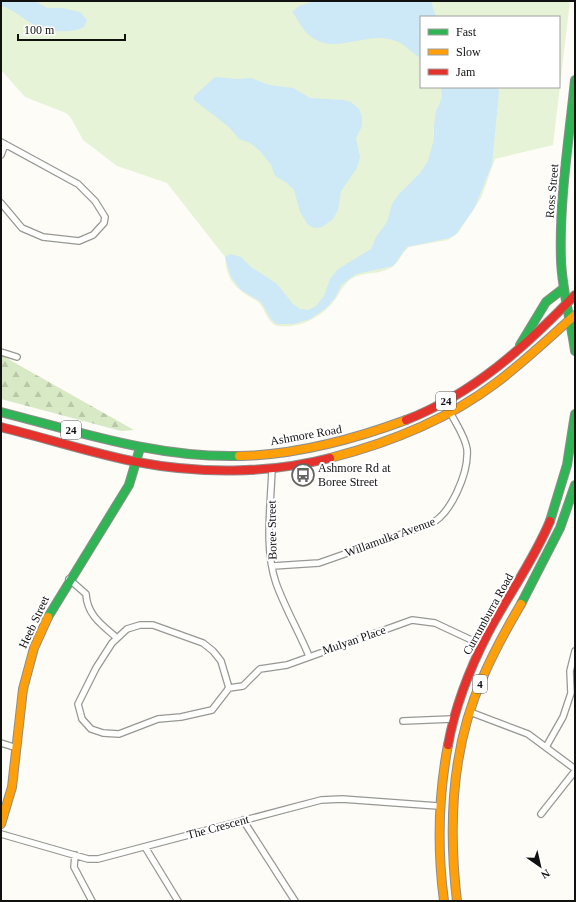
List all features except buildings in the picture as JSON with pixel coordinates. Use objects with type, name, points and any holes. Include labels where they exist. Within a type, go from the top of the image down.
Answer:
[{"type":"main road","name":"Ross Street","points":[[566,304],[561,262],[561,220],[575,80]]},
{"type":"main road","points":[[514,355],[546,302],[564,288]]},
{"type":"main road","name":"Ashmore Road","points":[[1,412],[140,448],[179,454],[223,456],[272,454],[352,439],[385,429],[432,408],[480,381],[514,355],[575,295]]},
{"type":"main road","points":[[566,304],[572,317],[575,351]]},
{"type":"main road","name":"24","points":[[1,427],[137,462],[192,469],[224,470],[272,468],[329,458],[382,443],[417,430],[450,412],[484,392],[513,371],[572,317]]},
{"type":"main road","name":"Currumburra Road","points":[[444,901],[438,869],[438,806],[441,779],[452,719],[482,645],[539,546],[553,513],[570,454],[575,414]]},
{"type":"main road","name":"Heeb Street","points":[[1,824],[12,787],[23,689],[29,663],[49,614],[69,579],[129,485],[140,448]]},
{"type":"main road","name":"Currumburra Road","points":[[457,901],[452,854],[452,812],[457,763],[470,712],[496,648],[553,547],[575,487]]},
{"type":"street","points":[[1,156],[3,143],[66,176],[78,184],[95,201],[104,217],[104,223],[93,235],[79,241],[42,236],[22,228],[1,203]]},
{"type":"street","points":[[1,352],[17,357]]},
{"type":"street","name":"Willamulka Avenue","points":[[273,566],[319,563],[430,524],[441,517],[450,505],[458,488],[467,458],[465,442],[450,412]]},
{"type":"street","name":"Boree Street","points":[[272,468],[270,547],[276,583],[310,656]]},
{"type":"street","points":[[69,579],[86,594],[86,605],[94,618],[117,638]]},
{"type":"street","name":"Mulyan Place","points":[[229,688],[243,686],[260,669],[287,665],[412,620],[435,623],[482,645]]},
{"type":"street","points":[[140,625],[153,625],[203,643],[213,650],[221,661],[229,688],[212,710],[181,717],[158,719],[119,734],[102,733],[91,730],[82,719],[78,704],[96,668],[112,643],[127,629],[140,625]]},
{"type":"street","points":[[546,747],[563,717],[573,693],[570,672],[575,651]]},
{"type":"street","points":[[470,712],[528,734],[575,770],[541,814]]},
{"type":"street","points":[[403,721],[452,719]]},
{"type":"street","points":[[1,742],[17,748]]},
{"type":"street","name":"The Crescent","points":[[1,834],[88,859],[98,859],[332,798],[438,806]]},
{"type":"street","points":[[243,820],[295,901]]},
{"type":"street","points":[[144,847],[178,901]]},
{"type":"street","points":[[74,855],[74,866],[92,901]]},
{"type":"green space","points":[[1,1],[570,1],[560,86],[560,16],[420,16],[420,88],[560,88],[553,145],[495,159],[481,198],[458,233],[448,240],[409,247],[389,269],[361,275],[351,279],[329,307],[317,317],[294,326],[274,325],[257,301],[238,289],[230,279],[225,257],[167,183],[117,166],[83,140],[71,118],[66,113],[25,97],[1,70]]},
{"type":"green space","points":[[1,355],[134,430],[121,431],[1,399]]},
{"type":"water","points":[[1,1],[35,1],[47,8],[62,8],[80,12],[87,20],[84,27],[70,31],[49,30],[29,22],[1,6]]},
{"type":"water","points":[[315,1],[431,1],[436,16],[420,16],[420,57],[401,43],[382,38],[371,38],[340,44],[320,42],[307,34],[292,12],[299,6]]},
{"type":"water","points":[[215,77],[237,79],[251,78],[269,85],[293,88],[310,98],[344,100],[351,102],[359,109],[362,117],[362,126],[356,138],[360,157],[357,168],[341,191],[338,210],[333,219],[322,227],[314,228],[308,225],[300,212],[294,190],[287,183],[275,176],[271,165],[260,151],[250,143],[239,139],[229,127],[194,100],[194,96]]},
{"type":"water","points":[[441,88],[498,88],[499,91],[492,164],[474,209],[455,235],[449,238],[407,247],[393,266],[356,274],[341,285],[335,298],[325,309],[310,319],[293,324],[276,324],[271,319],[261,302],[241,290],[231,277],[225,257],[230,254],[241,257],[251,267],[276,283],[293,304],[300,309],[308,310],[316,306],[324,296],[330,279],[338,269],[371,249],[376,237],[387,222],[392,204],[399,194],[420,173],[428,161],[434,139],[436,111],[442,98]]},
{"type":"traffic: fast","points":[[575,80],[565,170],[561,238],[563,283],[575,351]]},
{"type":"traffic: fast","points":[[520,345],[546,302],[564,288]]},
{"type":"traffic: fast","points":[[1,412],[89,435],[148,448],[208,456],[239,456]]},
{"type":"traffic: fast","points":[[550,521],[567,465],[575,414]]},
{"type":"traffic: fast","points":[[48,617],[129,485],[140,448]]},
{"type":"traffic: fast","points":[[521,604],[560,528],[575,485]]},
{"type":"traffic: slow","points":[[330,458],[374,445],[417,429],[458,408],[496,383],[575,315]]},
{"type":"traffic: slow","points":[[239,456],[282,453],[324,445],[365,434],[406,420]]},
{"type":"traffic: slow","points":[[457,901],[454,872],[453,815],[458,759],[464,731],[472,704],[487,667],[521,604]]},
{"type":"traffic: slow","points":[[1,824],[12,787],[23,689],[34,648],[48,617]]},
{"type":"traffic: slow","points":[[444,901],[440,862],[440,804],[448,745]]},
{"type":"traffic: jam","points":[[406,420],[454,397],[497,367],[518,350],[575,295]]},
{"type":"traffic: jam","points":[[1,427],[137,462],[185,469],[258,469],[283,467],[330,458]]},
{"type":"traffic: jam","points":[[448,745],[459,702],[475,660],[488,633],[529,564],[550,521]]},
{"type":"place","name":"Ashmore Rd at Boree Street","points":[[303,475]]}]
